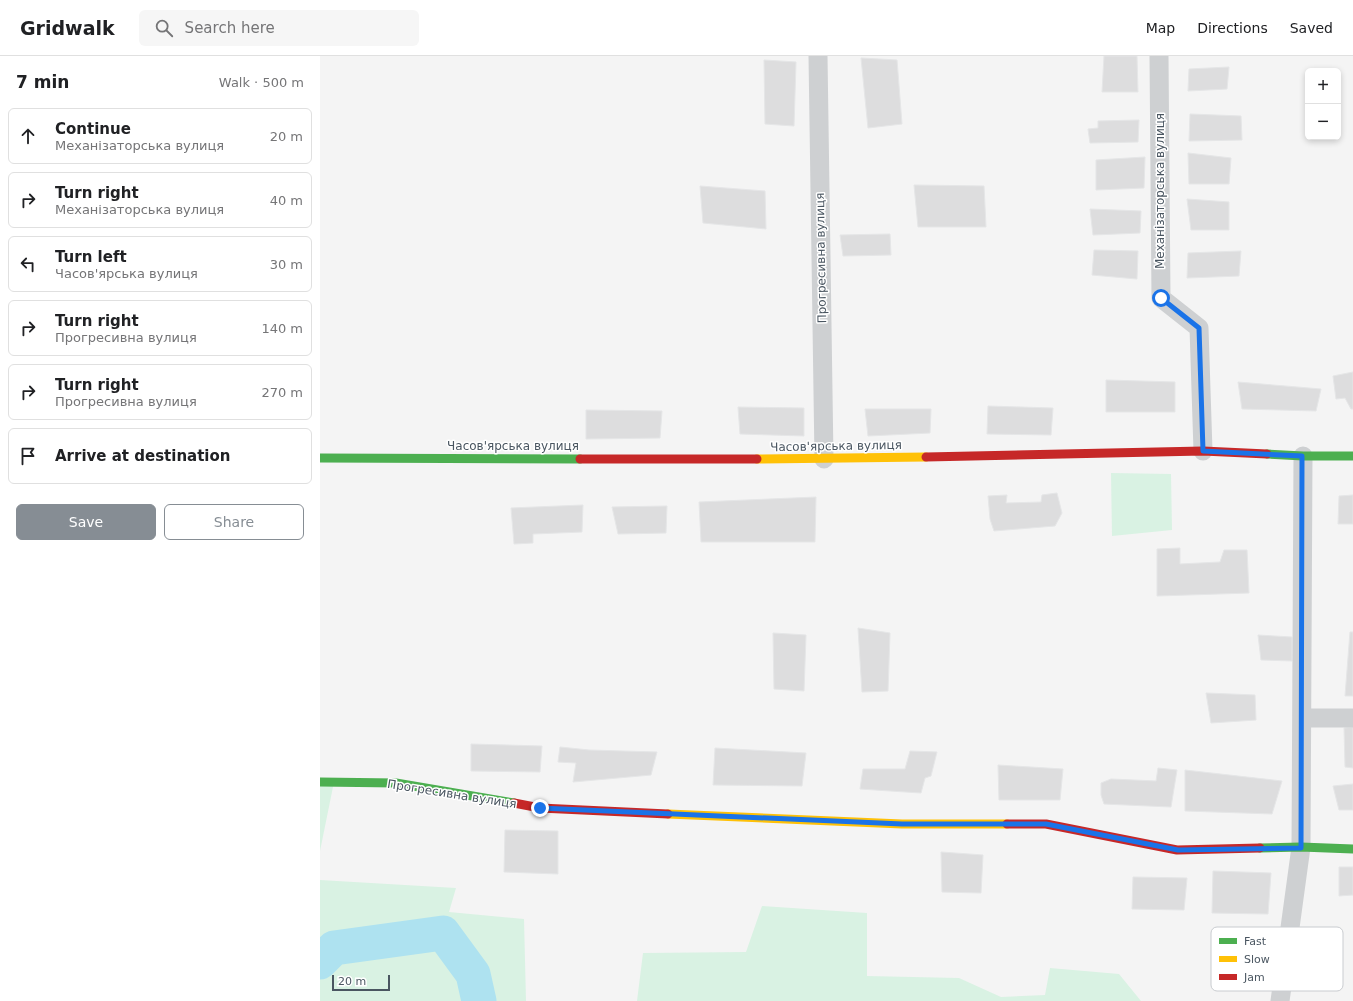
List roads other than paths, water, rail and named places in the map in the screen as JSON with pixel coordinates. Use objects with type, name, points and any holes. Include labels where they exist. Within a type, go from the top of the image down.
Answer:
[{"type":"street","name":"Прогресивна вулиця","points":[[818,56],[824,459]]},
{"type":"street","name":"Механізаторська вулиця","points":[[1159,56],[1161,298],[1199,328],[1203,451]]},
{"type":"street","name":"Часов'ярська вулиця","points":[[320,458],[824,459],[1203,451],[1302,456],[1353,456]]},
{"type":"street","points":[[1290,927],[1301,848],[1302,456]]},
{"type":"street","points":[[1302,718],[1353,718]]},
{"type":"street","name":"Прогресивна вулиця","points":[[320,782],[396,783],[540,808],[902,824],[1046,824],[1178,850],[1301,848],[1353,849]]},
{"type":"street","points":[[1280,1001],[1281,991]]},
{"type":"waterway","points":[[320,962],[334,948],[443,933],[473,974],[479,1001]]}]
